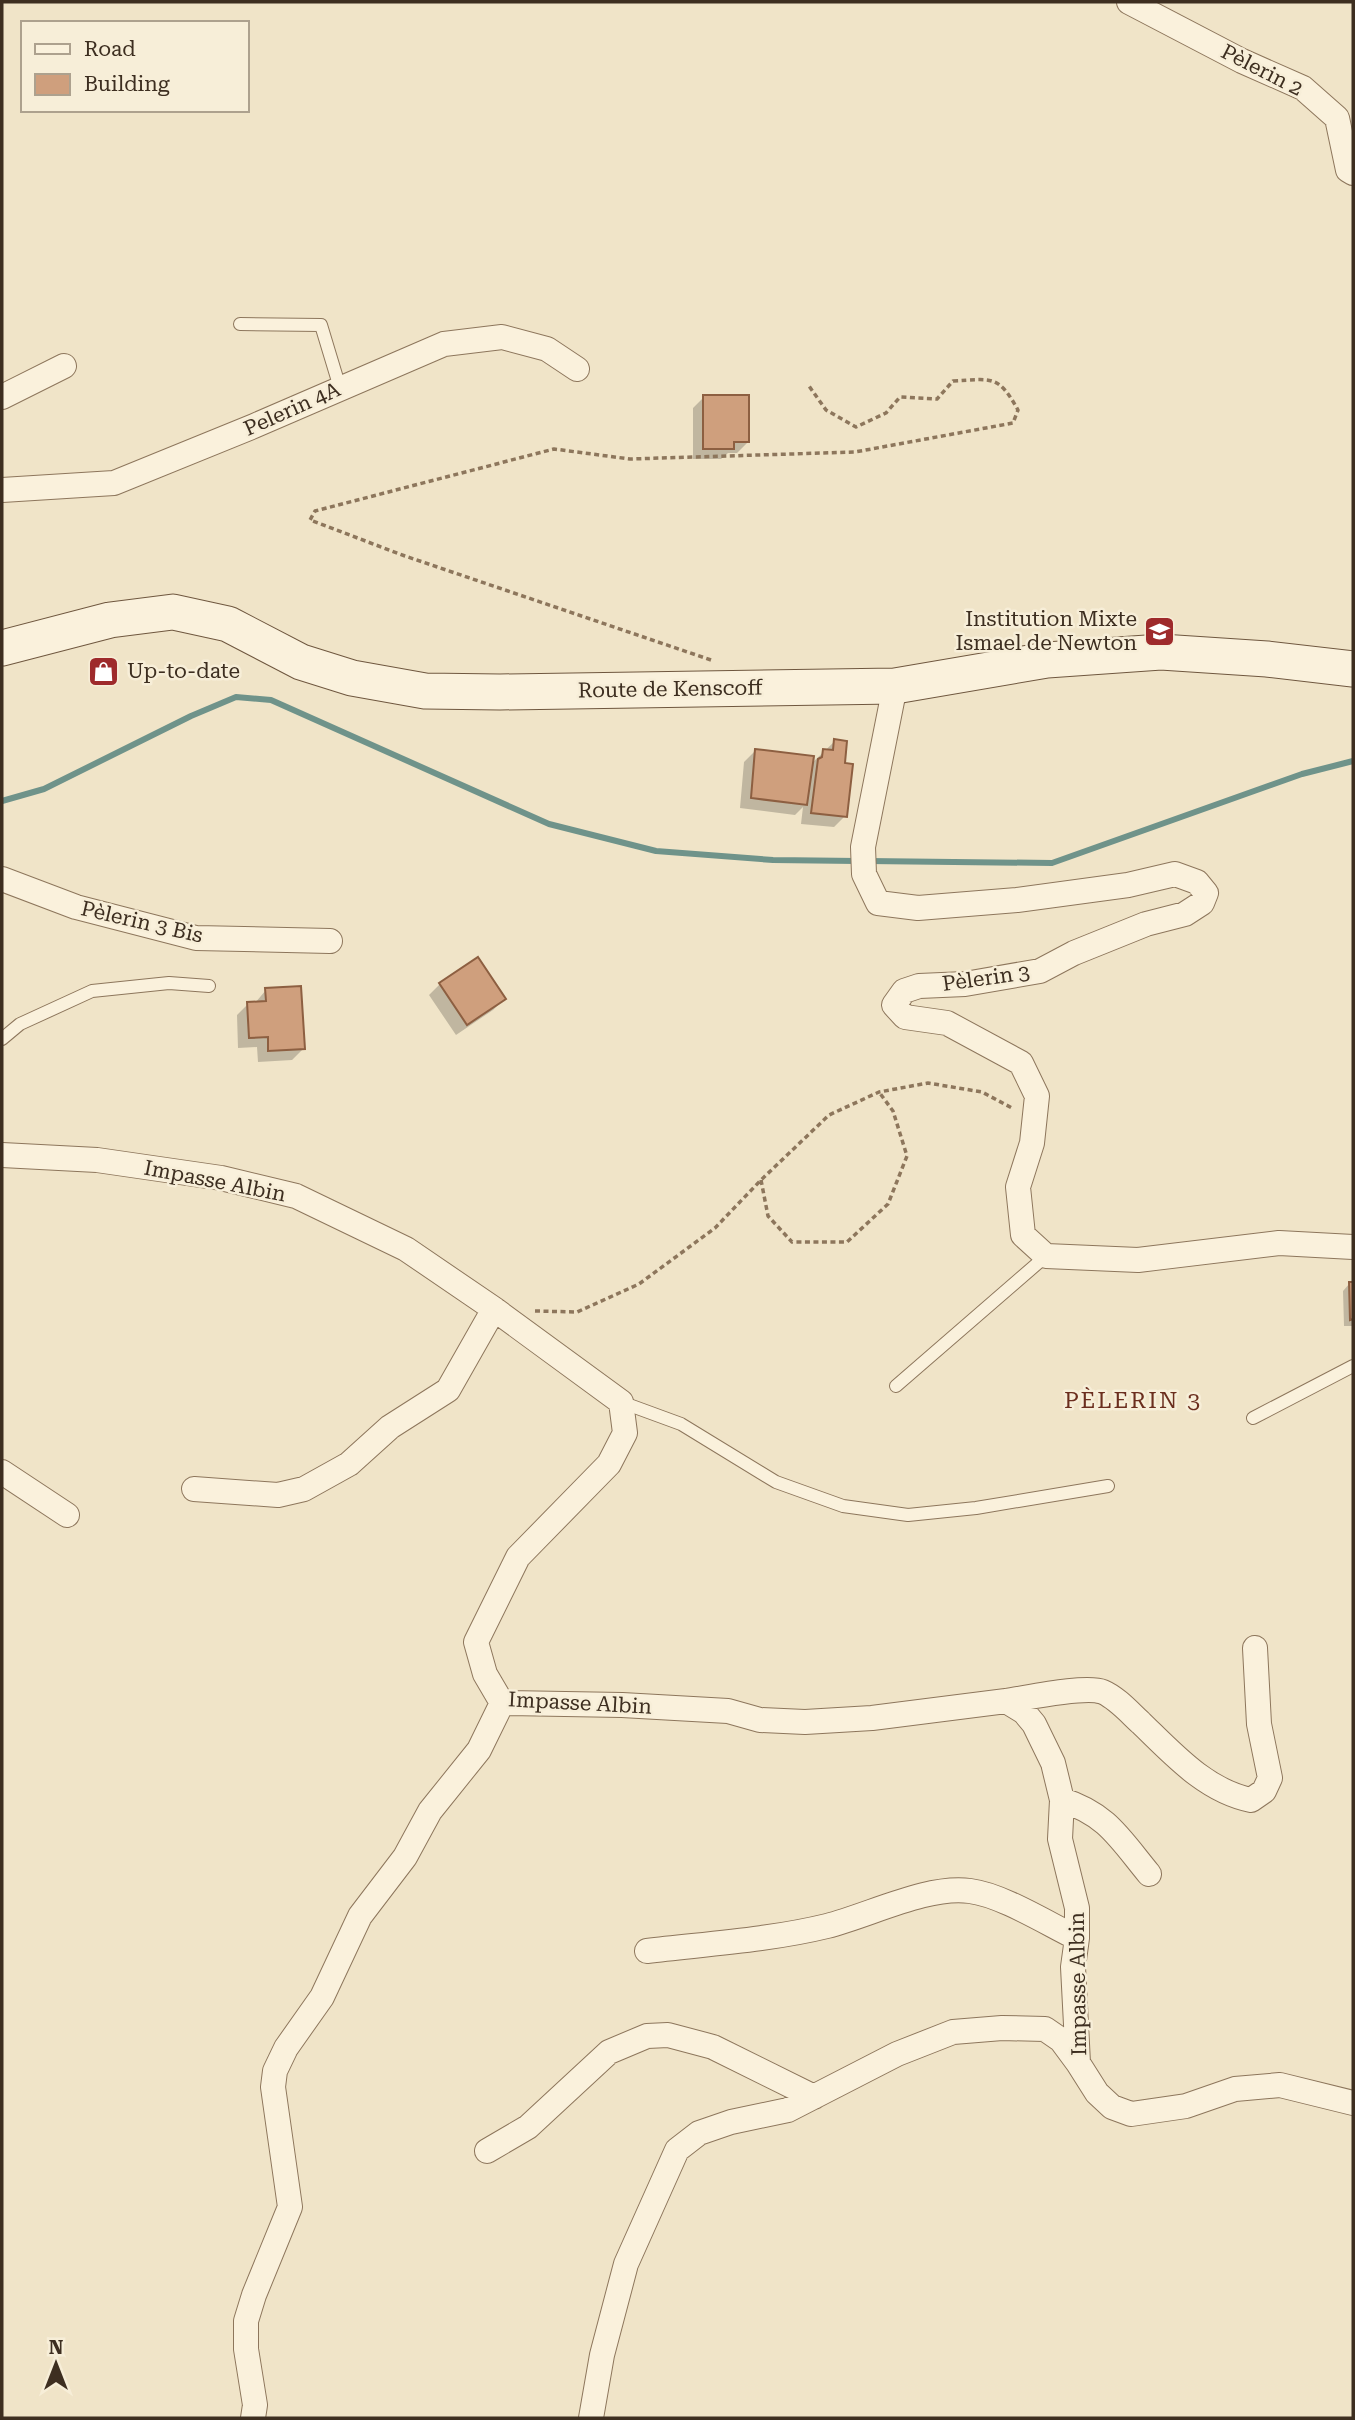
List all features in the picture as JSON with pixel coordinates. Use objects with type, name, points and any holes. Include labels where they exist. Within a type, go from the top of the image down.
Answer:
[{"type":"main road","name":"Route de Kenscoff","points":[[2,648],[110,620],[173,612],[228,624],[301,662],[352,678],[425,691],[895,686],[1047,660],[1161,652],[1267,659],[1353,669]]},
{"type":"street","name":"Pèlerin 2","points":[[1129,2],[1242,61],[1303,88],[1337,118],[1348,170],[1353,173]]},
{"type":"street","name":"Pelerin 4A","points":[[2,490],[114,483],[444,344],[502,337],[547,349],[577,369]]},
{"type":"street","points":[[2,397],[64,366]]},
{"type":"street","name":"Pèlerin 3","points":[[895,686],[863,847],[864,874],[878,903],[918,908],[1017,900],[1128,886],[1175,874],[1197,882],[1206,893],[1202,903],[1185,914],[1146,924],[1074,953],[1040,971],[965,984],[919,986],[904,992],[894,1005],[905,1017],[947,1023],[1021,1063],[1037,1096],[1032,1143],[1018,1187],[1023,1235],[1046,1256]]},
{"type":"street","name":"Pèlerin 3 Bis","points":[[2,879],[76,907],[196,938],[330,941]]},
{"type":"street","name":"Impasse Albin","points":[[2,1154],[97,1160],[221,1178],[296,1196],[406,1249],[494,1309],[621,1402],[625,1433],[609,1464],[518,1557],[476,1642],[485,1674],[502,1703],[622,1705],[728,1711],[760,1720],[805,1722],[872,1718],[1006,1701],[1024,1712],[1034,1724],[1053,1763],[1062,1800],[1060,1839],[1077,1908],[1073,1966],[1078,2063],[1097,2093],[1112,2107],[1131,2114],[1186,2106],[1235,2089],[1280,2085],[1353,2104]]},
{"type":"street","points":[[1046,1256],[1138,1260],[1279,1243],[1353,1247]]},
{"type":"street","points":[[194,1489],[278,1495],[304,1489],[349,1464],[390,1426],[448,1390],[494,1309]]},
{"type":"street","points":[[2,1472],[67,1515]]},
{"type":"street","points":[[1006,1701],[1086,1690],[1103,1692],[1126,1708],[1192,1771],[1237,1797],[1251,1800],[1264,1791],[1270,1778],[1259,1724],[1255,1648]]},
{"type":"street","points":[[253,2418],[255,2405],[246,2349],[246,2321],[290,2207],[273,2087],[275,2071],[286,2048],[322,1997],[360,1916],[405,1857],[430,1811],[479,1750],[502,1703]]},
{"type":"street","points":[[1062,1800],[1086,1808],[1111,1827],[1149,1874]]},
{"type":"street","points":[[647,1951],[825,1927],[927,1893],[951,1889],[990,1896],[1077,1938]]},
{"type":"street","points":[[591,2418],[602,2355],[626,2264],[677,2150],[699,2133],[731,2122],[788,2110],[897,2054],[953,2032],[1002,2028],[1045,2029],[1061,2040],[1078,2063]]},
{"type":"street","points":[[487,2151],[528,2127],[609,2052],[647,2036],[668,2035],[713,2047],[814,2097]]},
{"type":"lane","points":[[240,324],[321,325],[340,388]]},
{"type":"lane","points":[[2,1039],[20,1024],[92,992],[169,983],[209,986]]},
{"type":"lane","points":[[895,1386],[1046,1256]]},
{"type":"lane","points":[[1253,1418],[1353,1366]]},
{"type":"lane","points":[[621,1402],[681,1424],[776,1482],[843,1506],[908,1515],[976,1508],[1108,1486]]},
{"type":"path","points":[[712,661],[405,556],[310,520],[315,511],[356,499],[554,449],[630,459],[855,452],[1013,423],[1018,410],[1003,385],[987,380],[953,381],[937,399],[900,397],[886,413],[856,427],[826,410],[809,386]]},
{"type":"path","points":[[577,1312],[639,1284],[715,1228],[829,1115],[879,1092],[928,1083],[982,1092],[1011,1105],[1032,1143]]},
{"type":"path","points":[[761,1180],[768,1216],[792,1242],[847,1242],[888,1204],[907,1156],[893,1111],[879,1092]]},
{"type":"building","points":[[703,395],[749,395],[749,442],[734,442],[734,449],[703,449]]},
{"type":"building","points":[[834,739],[847,741],[845,763],[853,764],[847,817],[811,813],[818,759],[822,757],[823,749],[833,750]]},
{"type":"building","points":[[755,749],[814,756],[807,805],[751,798]]},
{"type":"building","points":[[478,957],[506,999],[467,1025],[439,983]]},
{"type":"building","points":[[301,986],[305,1049],[268,1051],[268,1037],[249,1038],[247,1002],[266,1001],[265,988]]},
{"type":"building","points":[[1349,1282],[1353,1282],[1353,1319],[1350,1320]]},
{"type":"waterway","points":[[2,801],[44,789],[191,716],[236,697],[271,700],[549,824],[656,851],[773,860],[857,861]]},
{"type":"waterway","points":[[868,861],[1052,863],[1302,774],[1353,761]]},
{"type":"place","name":"Institution Mixte Ismael de Newton","points":[[1160,631]]},
{"type":"place","name":"Up-to-date","points":[[104,671]]},
{"type":"district","name":"PÈLERIN 3","points":[[1133,1400]]}]
